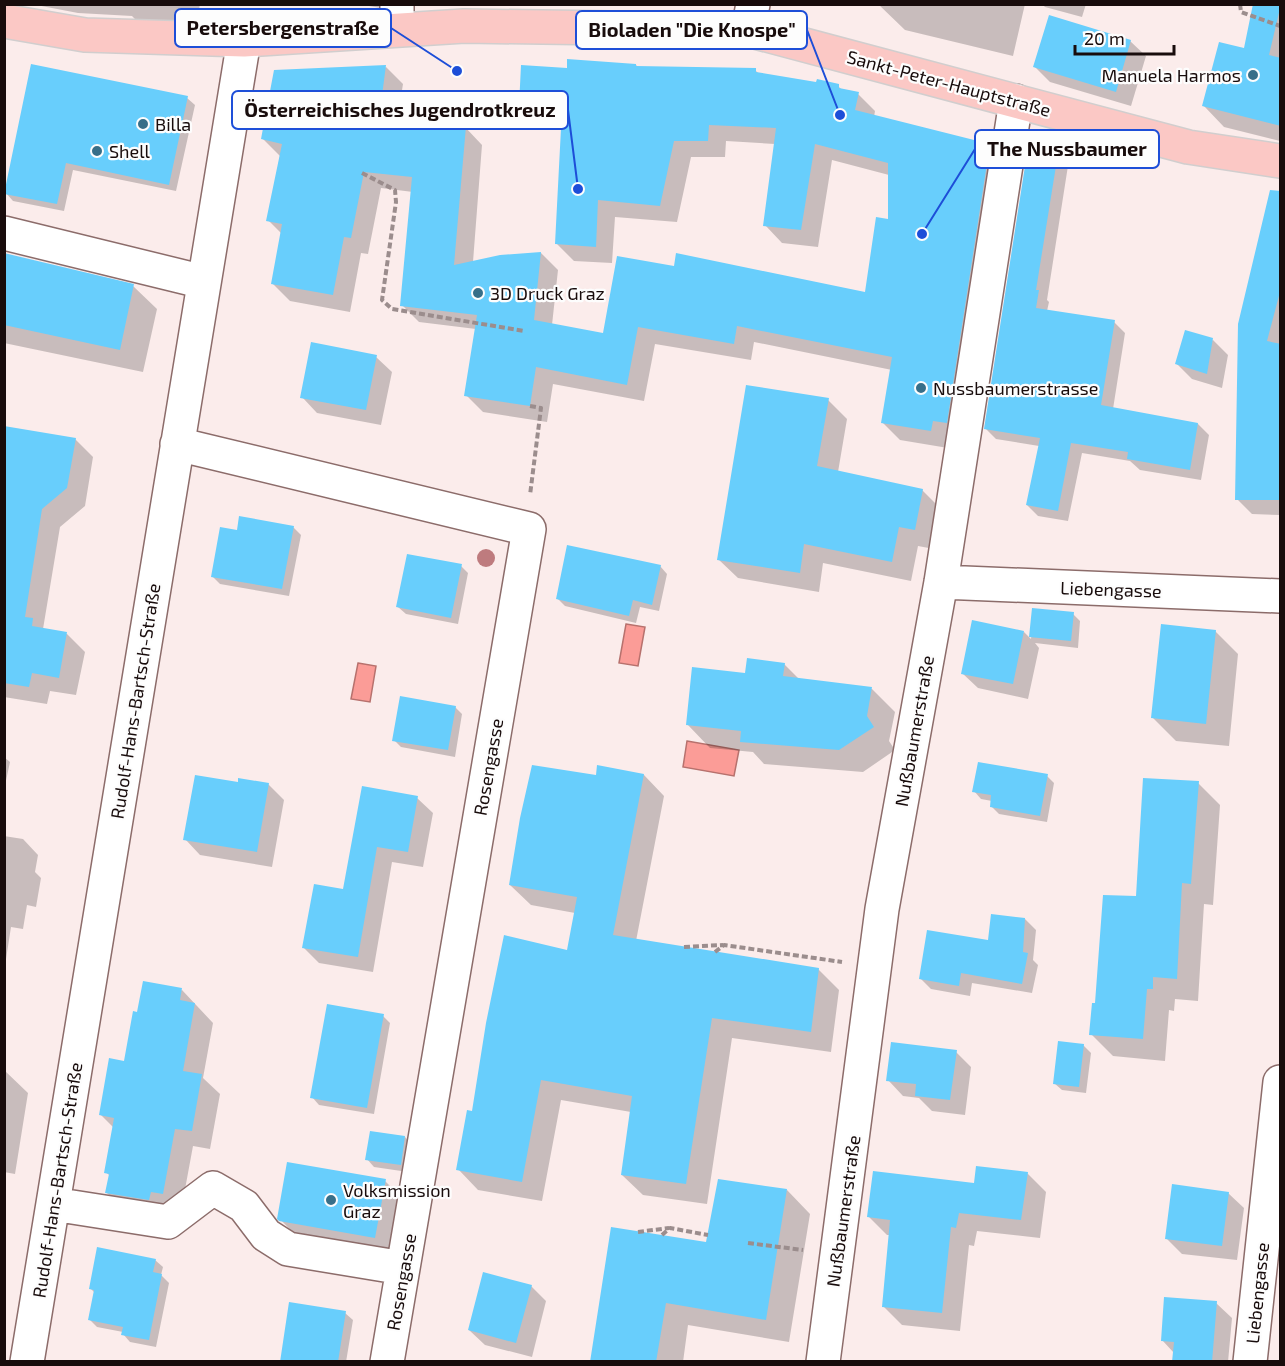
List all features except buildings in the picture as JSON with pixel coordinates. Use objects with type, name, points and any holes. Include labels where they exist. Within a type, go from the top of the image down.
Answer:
[{"type":"main road","name":"Sankt-Peter-Hauptstraße","points":[[4,21],[85,35],[244,40],[397,17],[464,26],[751,17],[1016,101],[1188,147],[1281,161]]},
{"type":"street","name":"Rudolf-Hans-Bartsch-Straße","points":[[27,1362],[244,40]]},
{"type":"street","name":"Nußbaumerstraße","points":[[823,1362],[882,909],[941,582],[1016,101]]},
{"type":"street","points":[[4,233],[206,269]]},
{"type":"street","points":[[177,444],[524,529]]},
{"type":"street","name":"Rosengasse","points":[[387,1362],[529,530],[524,529]]},
{"type":"street","name":"Liebengasse","points":[[941,582],[1281,596]]},
{"type":"street","name":"Liebengasse","points":[[1250,1362],[1281,1082]]},
{"type":"street","points":[[53,1203],[168,1222],[213,1188],[244,1206],[266,1235],[288,1249],[403,1268]]},
{"type":"path","points":[[1240,4],[1241,12],[1281,26]]},
{"type":"path","points":[[362,173],[395,190],[396,202],[382,300],[392,309],[524,331]]},
{"type":"path","points":[[524,529],[541,408],[530,406]]},
{"type":"path","points":[[715,952],[724,945]]},
{"type":"path","points":[[684,947],[724,945],[842,962]]},
{"type":"path","points":[[662,1235],[670,1228]]},
{"type":"path","points":[[638,1232],[670,1228],[708,1235]]},
{"type":"path","points":[[748,1244],[804,1251]]},
{"type":"shaded area","points":[[626,624],[645,627],[638,666],[619,663]]},
{"type":"shaded area","points":[[358,663],[376,666],[370,702],[351,699]]},
{"type":"shaded area","points":[[687,741],[739,750],[734,776],[683,767]]},
{"type":"place","name":"Petersbergenstraße","points":[[457,71]]},
{"type":"place","name":"Manuela Harmos","points":[[1253,75]]},
{"type":"place","name":"Bioladen \"Die Knospe\"","points":[[840,115]]},
{"type":"place","name":"Billa","points":[[143,124]]},
{"type":"place","name":"Shell","points":[[97,151]]},
{"type":"place","name":"Österreichisches Jugendrotkreuz","points":[[578,189]]},
{"type":"place","name":"The Nussbaumer","points":[[922,234]]},
{"type":"place","name":"3D Druck Graz","points":[[478,293]]},
{"type":"place","name":"Nussbaumerstrasse","points":[[921,388]]},
{"type":"place","name":"Volksmission Graz","points":[[331,1200]]}]
